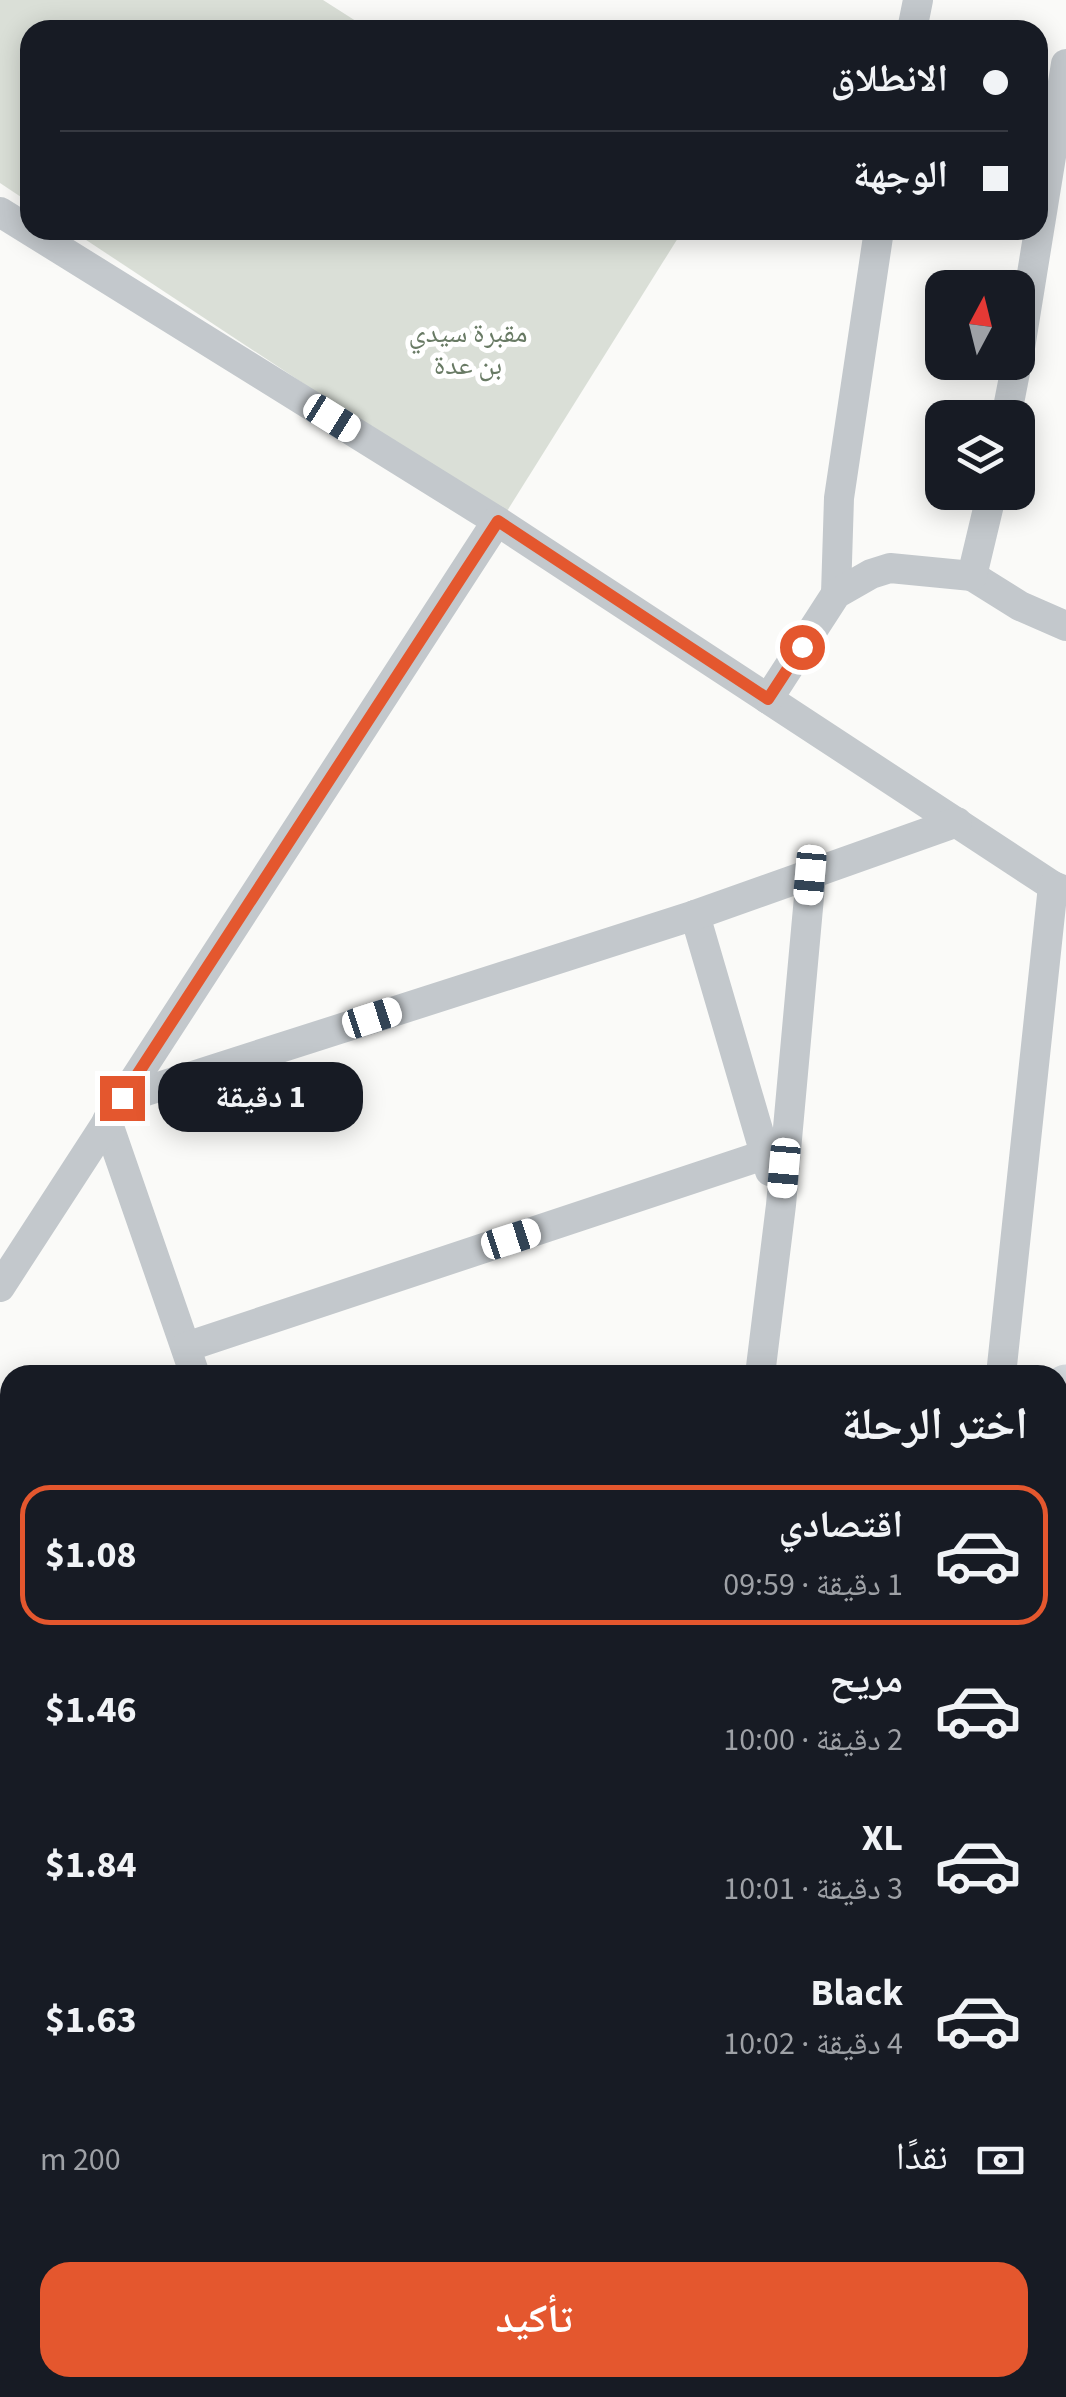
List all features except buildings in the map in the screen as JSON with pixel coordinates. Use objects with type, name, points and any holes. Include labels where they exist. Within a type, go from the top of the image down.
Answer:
[{"type":"street","points":[[1048,173],[1066,64]]},
{"type":"street","points":[[45,240],[498,521],[1060,889],[1002,1365]]},
{"type":"street","points":[[836,594],[839,498],[878,240]]},
{"type":"street","points":[[1032,270],[1037,240]]},
{"type":"street","points":[[972,576],[988,510]]},
{"type":"street","points":[[0,1287],[498,521]]},
{"type":"street","points":[[768,699],[836,594],[890,568],[972,576],[1020,606],[1066,626]]},
{"type":"street","points":[[114,1110],[695,915],[957,822]]},
{"type":"street","points":[[761,1365],[781,1205],[810,875]]},
{"type":"street","points":[[695,915],[781,1205]]},
{"type":"street","points":[[114,1110],[190,1361],[764,1156]]},
{"type":"green space","points":[[0,0],[323,0],[354,20],[20,20],[20,196],[0,183]]},
{"type":"green space","name":"مقبرة سيدي بن عدة","points":[[86,240],[677,240],[504,516]]},
{"type":"route","points":[[122,1098],[498,521],[768,699],[802,647]]}]
